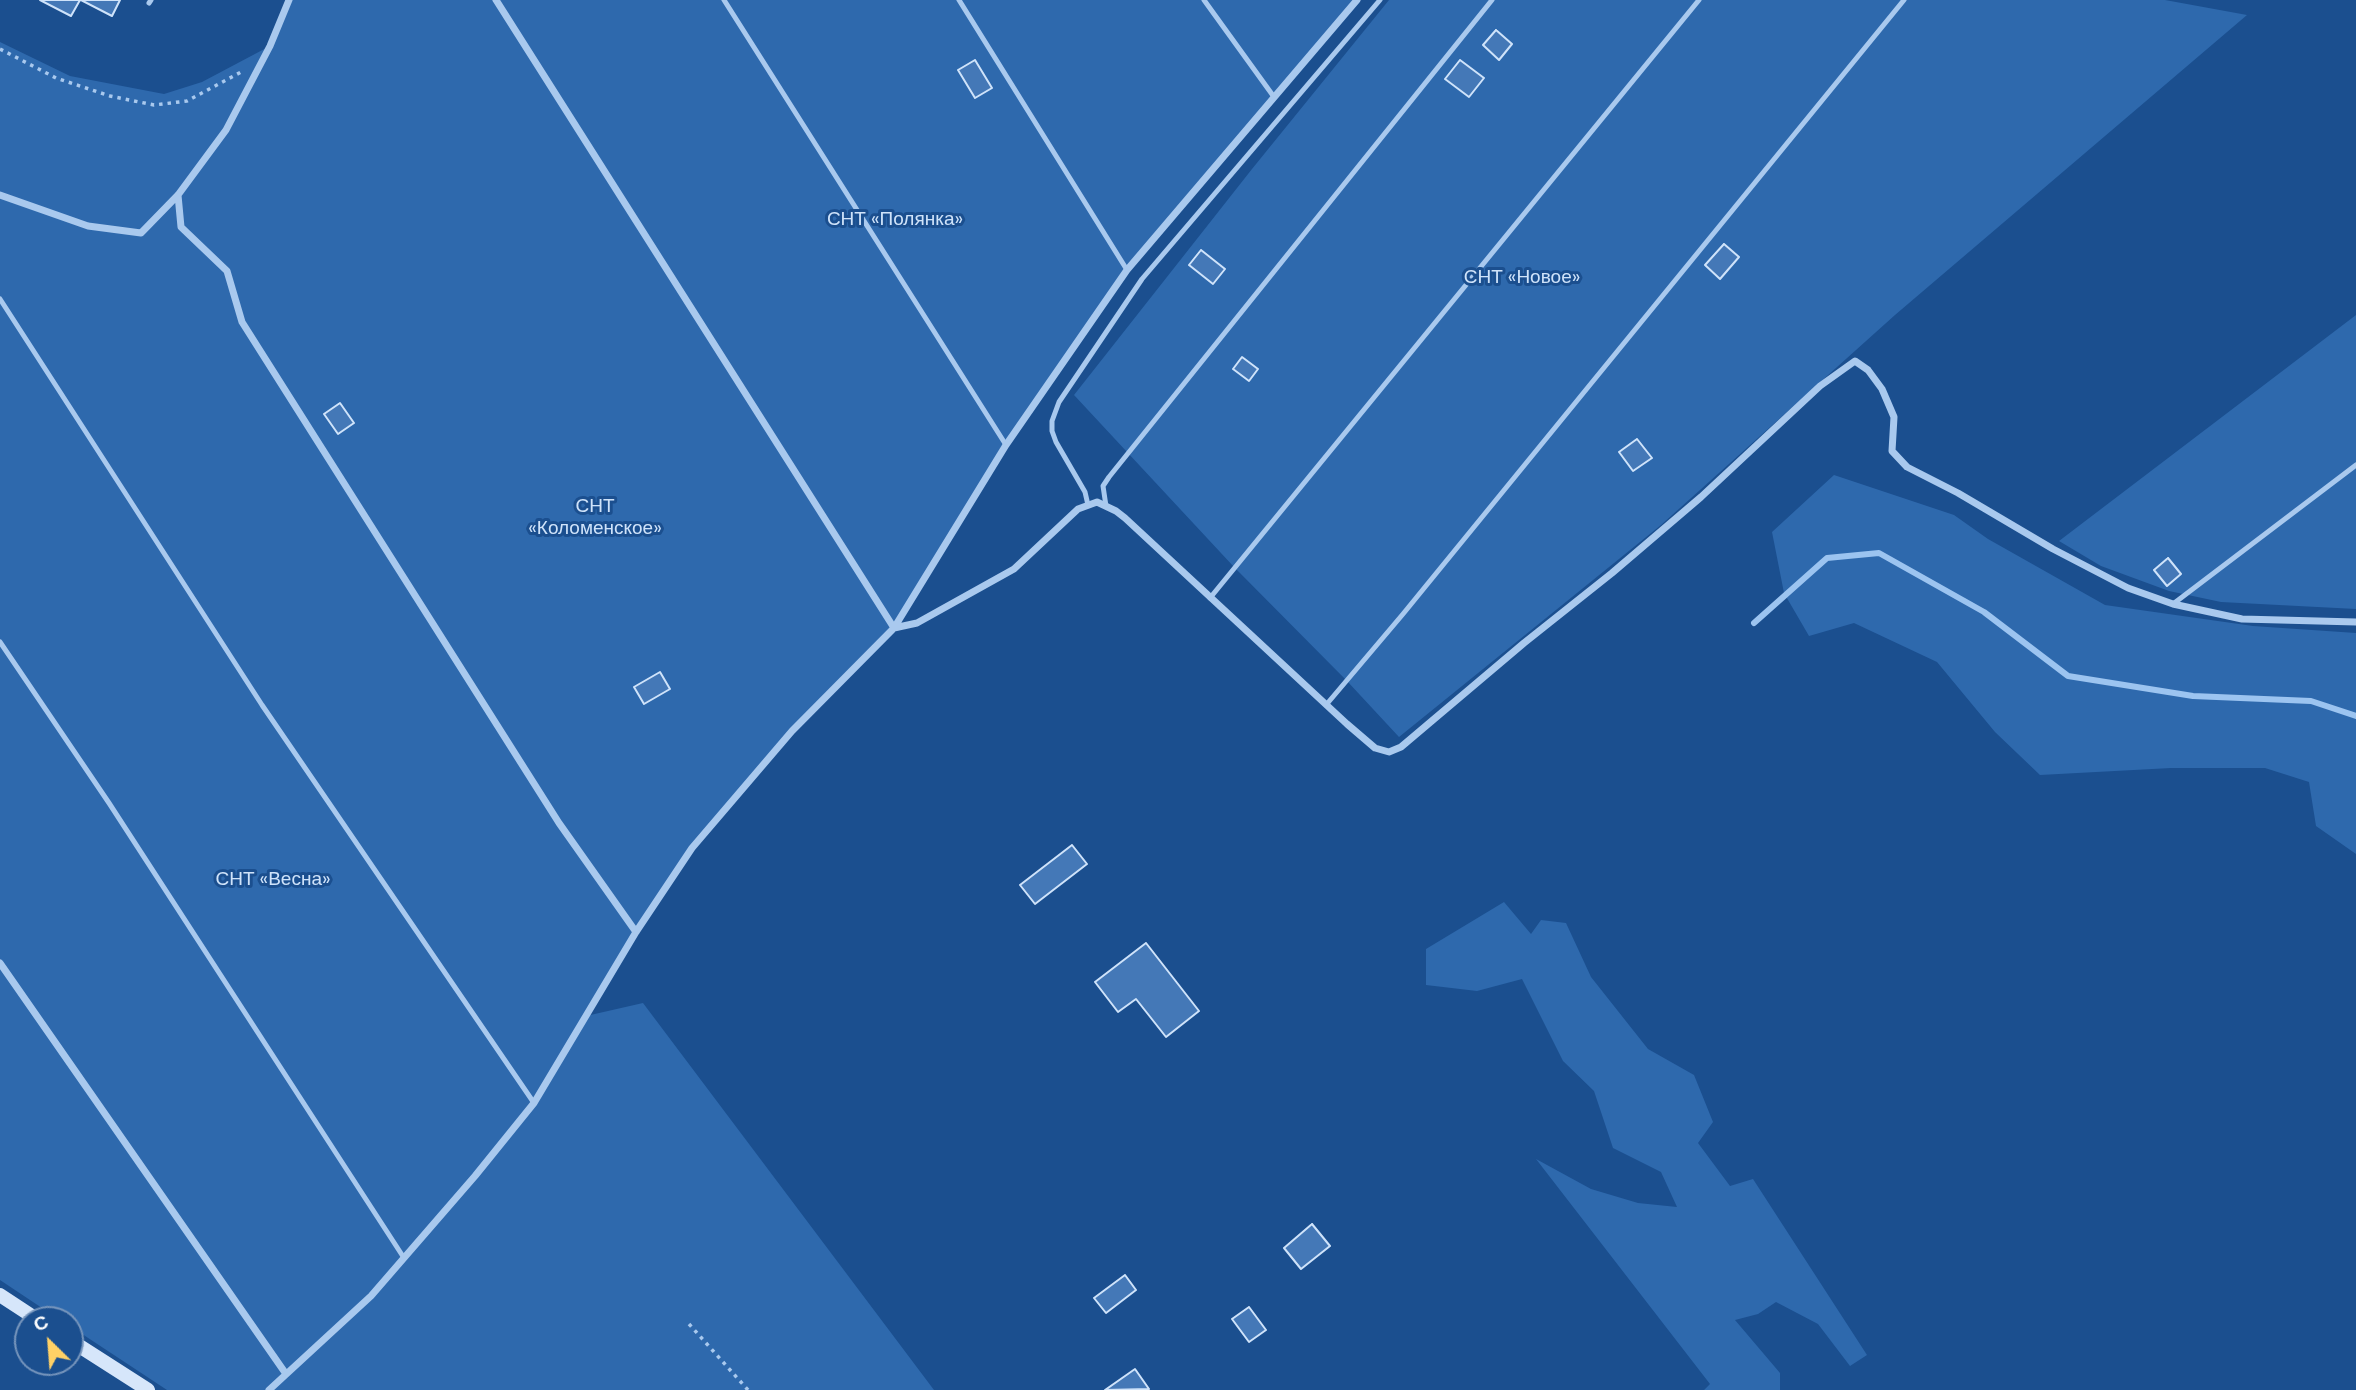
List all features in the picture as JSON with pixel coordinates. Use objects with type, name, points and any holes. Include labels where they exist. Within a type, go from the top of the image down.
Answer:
[{"type":"main road","points":[[0,1295],[17,1306]]},
{"type":"main road","points":[[84,1349],[148,1390]]},
{"type":"street","points":[[0,195],[88,226],[141,233],[178,195],[226,130],[263,59],[289,0]]},
{"type":"street","points":[[496,0],[894,628]]},
{"type":"street","points":[[269,1390],[371,1296],[534,1103],[636,932],[692,848],[792,731],[894,628],[1006,445],[1127,270],[1357,0]]},
{"type":"street","points":[[178,195],[181,227],[227,271],[242,322],[559,823],[636,932]]},
{"type":"street","points":[[894,628],[917,624],[1014,569],[1079,509],[1097,502],[1125,518],[1375,748],[1389,752],[1401,747],[1622,564],[1701,497],[1821,386],[1855,361],[1868,370],[1882,388],[1894,417],[1892,451],[1907,467],[1958,493],[2053,549],[2128,588],[2173,604],[2242,619],[2356,622]]},
{"type":"street","points":[[0,963],[286,1374]]},
{"type":"lane","points":[[724,0],[1006,445]]},
{"type":"lane","points":[[960,0],[1127,270]]},
{"type":"lane","points":[[1204,0],[1275,97]]},
{"type":"lane","points":[[1088,505],[1085,492],[1056,442],[1052,430],[1052,421],[1059,402],[1142,279],[1380,0]]},
{"type":"lane","points":[[1106,506],[1103,486],[1109,477],[1492,0]]},
{"type":"lane","points":[[1210,598],[1699,0]]},
{"type":"lane","points":[[1326,705],[1420,594],[1904,0]]},
{"type":"lane","points":[[0,299],[262,705],[534,1103]]},
{"type":"lane","points":[[2173,604],[2356,465]]},
{"type":"lane","points":[[0,642],[117,815],[404,1258]]},
{"type":"path","points":[[0,49],[56,78],[110,96],[154,105],[187,101],[263,59]]},
{"type":"path","points":[[689,1324],[748,1390]]},
{"type":"green space","points":[[289,0],[1357,0],[1127,270],[1006,445],[894,628],[792,731],[692,848],[586,1016],[643,1003],[934,1390],[167,1390],[84,1335],[84,1306],[39,1306],[0,1280],[0,42],[70,76],[164,94],[202,82],[270,46]]},
{"type":"green space","name":"СНТ «Новое»","points":[[1389,0],[2165,0],[2247,15],[1895,315],[1661,525],[1399,737],[1234,567],[1074,395]]},
{"type":"green space","points":[[2356,315],[2356,609],[2221,602],[2169,591],[2101,566],[2059,541]]},
{"type":"green space","points":[[1834,475],[1954,515],[1988,539],[2105,605],[2253,626],[2356,633],[2356,854],[2316,826],[2309,782],[2265,768],[2171,768],[2040,775],[1995,732],[1937,662],[1854,623],[1809,636],[1784,593],[1772,532]]},
{"type":"green space","points":[[1504,902],[1531,934],[1541,920],[1566,923],[1591,977],[1648,1049],[1694,1075],[1713,1122],[1698,1143],[1730,1186],[1753,1179],[1867,1355],[1850,1366],[1818,1324],[1776,1302],[1758,1314],[1735,1320],[1780,1373],[1780,1390],[1704,1390],[1710,1384],[1536,1159],[1591,1189],[1638,1203],[1677,1207],[1661,1172],[1613,1148],[1594,1091],[1563,1061],[1522,979],[1477,991],[1426,985],[1426,949]]},
{"type":"building","points":[[40,0],[80,0],[71,16]]},
{"type":"building","points":[[81,0],[120,0],[112,16]]},
{"type":"building","points":[[1496,30],[1512,44],[1499,60],[1483,45]]},
{"type":"building","points":[[975,60],[992,88],[975,98],[958,70]]},
{"type":"building","points":[[1460,60],[1484,78],[1469,97],[1445,79]]},
{"type":"building","points":[[1724,244],[1739,257],[1720,279],[1705,265]]},
{"type":"building","points":[[1201,250],[1225,269],[1213,284],[1189,265]]},
{"type":"building","points":[[1242,357],[1258,369],[1249,381],[1233,369]]},
{"type":"building","points":[[340,403],[354,423],[338,434],[324,414]]},
{"type":"building","points":[[1637,439],[1652,458],[1633,471],[1619,452]]},
{"type":"building","points":[[2168,558],[2181,574],[2167,586],[2154,570]]},
{"type":"building","points":[[660,672],[670,689],[644,704],[634,687]]},
{"type":"building","points":[[1072,845],[1087,864],[1035,904],[1020,885]]},
{"type":"building","points":[[1146,943],[1199,1011],[1166,1037],[1136,999],[1118,1012],[1095,982]]},
{"type":"building","points":[[1312,1224],[1330,1246],[1301,1269],[1284,1248]]},
{"type":"building","points":[[1125,1275],[1136,1290],[1106,1313],[1094,1298]]},
{"type":"building","points":[[1249,1307],[1266,1330],[1249,1342],[1232,1319]]},
{"type":"building","points":[[1135,1369],[1149,1389],[1105,1390]]},
{"type":"waterway","points":[[1754,623],[1827,558],[1879,553],[1984,612],[2068,676],[2193,696],[2311,701],[2356,716]]},
{"type":"park label","name":"СНТ «Полянка»","points":[[895,220]]},
{"type":"park label","name":"СНТ «Коломенское»","points":[[595,518]]},
{"type":"park label","name":"СНТ «Весна»","points":[[273,880]]}]
